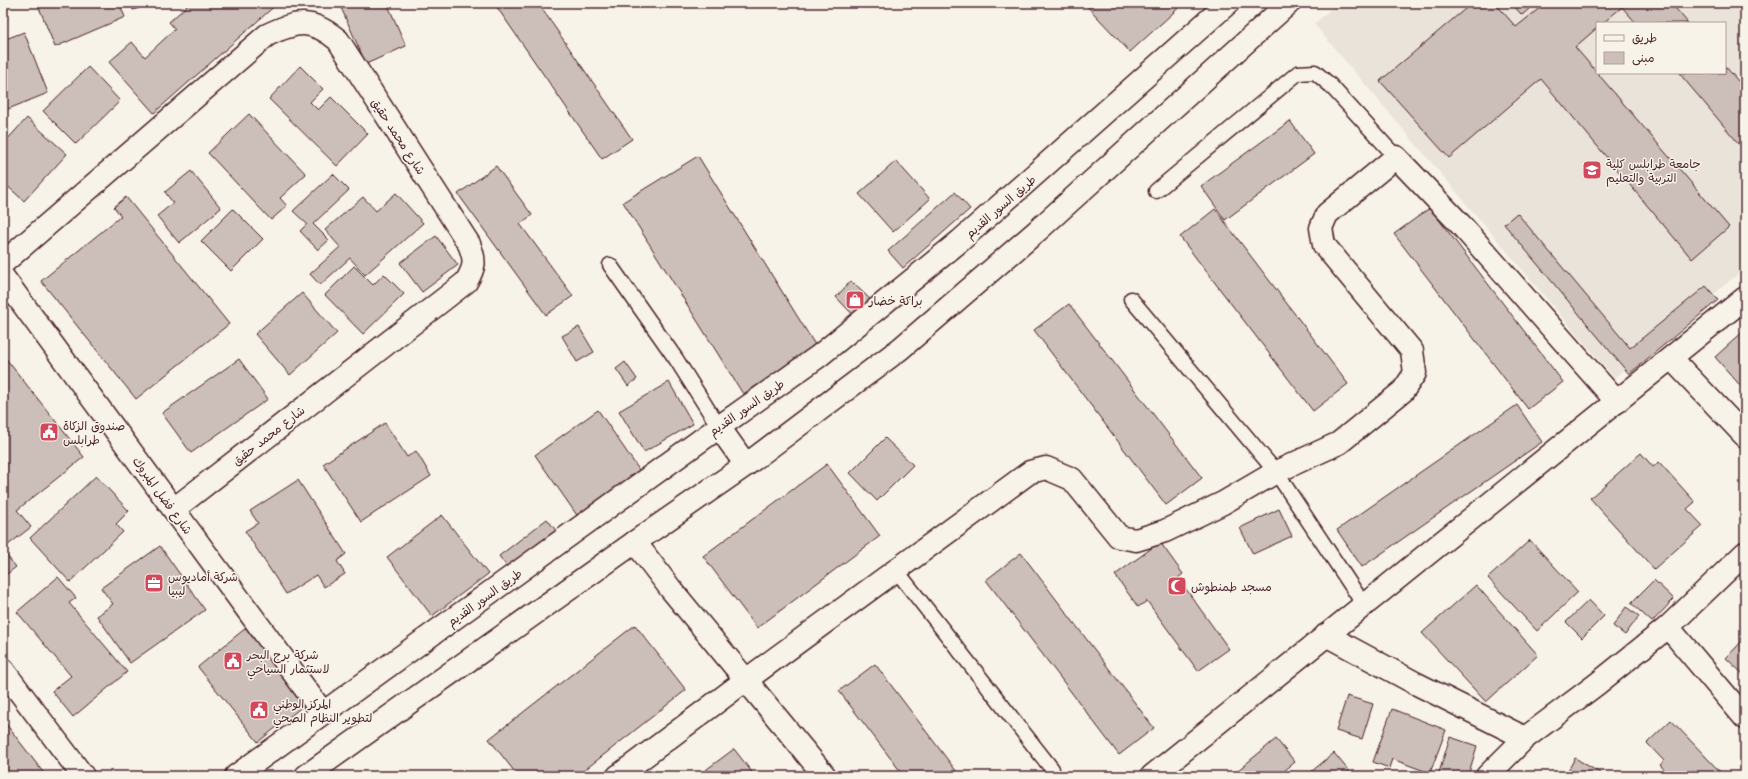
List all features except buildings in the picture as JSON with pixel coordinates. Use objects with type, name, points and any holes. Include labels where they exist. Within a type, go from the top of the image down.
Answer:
[{"type":"street","name":"طريق السور القديم","points":[[236,776],[819,356],[960,241],[1228,3]]},
{"type":"street","points":[[306,776],[746,465],[900,349],[1076,195],[1289,3]]},
{"type":"street","name":"شارع محمد حقيق","points":[[3,263],[267,35],[284,27],[299,23],[313,25],[325,30],[338,40],[469,244],[474,257],[473,271],[466,282],[174,509]]},
{"type":"street","points":[[618,776],[746,680],[1030,472],[1046,468],[1072,479],[1119,537],[1136,540],[1171,528],[1223,503],[1276,472],[1339,443],[1403,391],[1415,373],[1412,350],[1324,245],[1321,228],[1326,214],[1396,157],[1461,225],[1617,402]]},
{"type":"street","name":"شارع فضل المبروك","points":[[3,277],[323,713]]},
{"type":"street","points":[[1152,776],[1745,298]]},
{"type":"street","points":[[1671,358],[1745,436]]},
{"type":"street","points":[[719,427],[746,465]]},
{"type":"street","points":[[635,542],[670,588],[826,776]]},
{"type":"street","points":[[1487,776],[1526,738],[1668,627],[1745,553]]},
{"type":"street","points":[[1668,627],[1745,718]]},
{"type":"street","points":[[1326,635],[1415,683],[1526,738]]},
{"type":"street","points":[[3,670],[83,776]]},
{"type":"lane","points":[[1156,191],[1298,73],[1315,72],[1330,85],[1396,157]]},
{"type":"lane","points":[[610,265],[676,359],[719,427]]},
{"type":"lane","points":[[1131,298],[1276,472],[1364,605]]},
{"type":"lane","points":[[896,570],[1052,769]]},
{"type":"shaded area","name":"جامعة طرابلس كلية التربية والتعليم","points":[[1338,3],[1745,3],[1745,268],[1614,378],[1314,24]]},
{"type":"place","name":"جامعة طرابلس كلية التربية والتعليم","points":[[1592,170]]},
{"type":"place","name":"براكة خضار","points":[[855,300]]},
{"type":"place","name":"صندوق الزكاة طرابلس","points":[[49,432]]},
{"type":"place","name":"شركة أماديوس ليبيا","points":[[154,583]]},
{"type":"place","name":"مسجد طمنطوش","points":[[1177,586]]},
{"type":"place","name":"شركة برج البحر لاستثمار السياحي","points":[[233,661]]},
{"type":"place","name":"المركز الوطني لتطوير النظام الصحي","points":[[259,710]]}]
